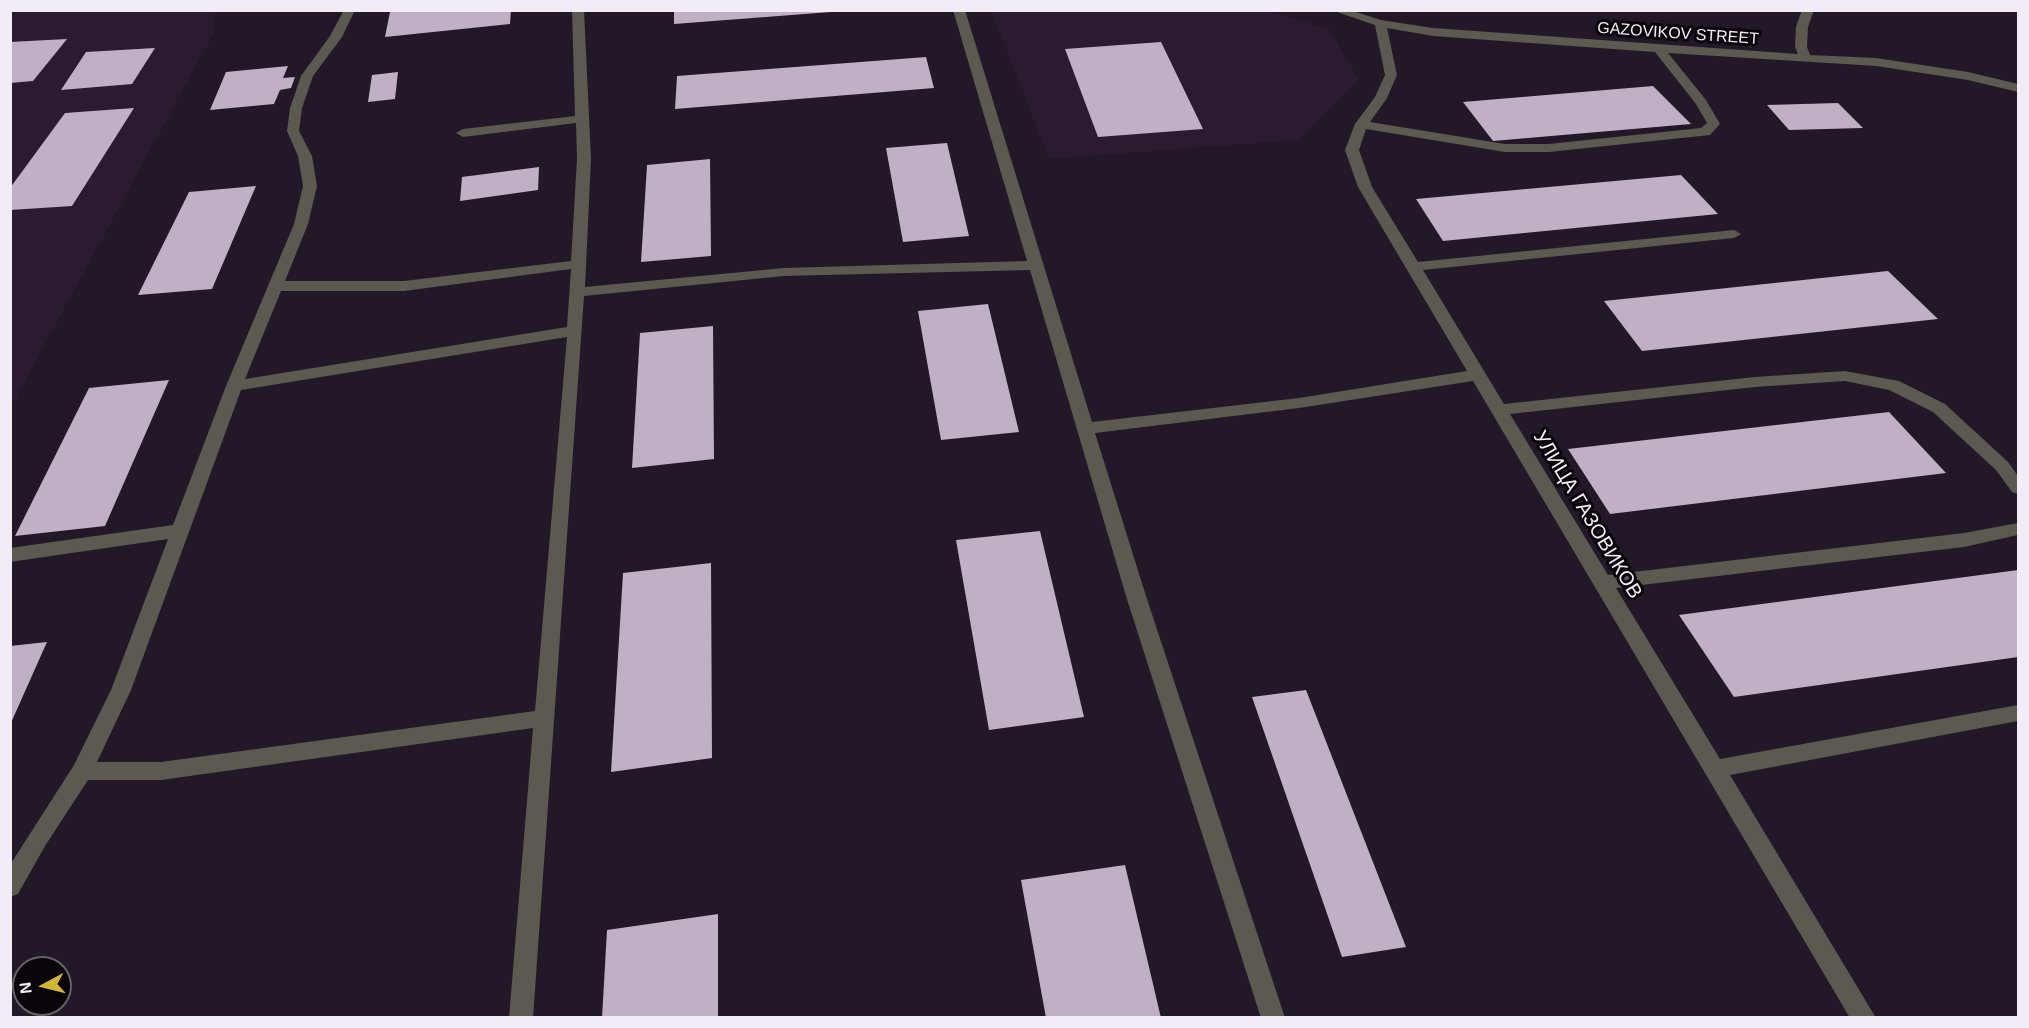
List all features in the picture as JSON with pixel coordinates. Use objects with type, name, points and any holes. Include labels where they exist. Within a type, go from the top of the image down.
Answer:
[{"type":"street","points":[[10,888],[37,839],[82,771],[121,690],[234,386],[301,224],[310,186],[305,156],[294,131],[296,108],[307,76],[336,37],[350,10]]},
{"type":"street","points":[[521,1017],[579,264],[584,159],[578,10]]},
{"type":"street","points":[[958,10],[1084,429],[1273,1017]]},
{"type":"street","name":"GAZOVIKOV STREET","points":[[1336,10],[1380,23],[1433,32],[1876,62],[2019,88]]},
{"type":"street","points":[[1805,58],[1801,47],[1802,27],[1808,10]]},
{"type":"street","name":"УЛИЦА ГАЗОВИКОВ","points":[[1380,23],[1391,75],[1381,98],[1360,124],[1352,150],[1365,187],[1864,1017]]},
{"type":"street","points":[[1360,124],[1505,148],[1550,148],[1705,132],[1714,124],[1702,104],[1659,49]]},
{"type":"street","points":[[463,134],[581,118]]},
{"type":"street","points":[[1412,267],[1734,234]]},
{"type":"street","points":[[274,286],[404,286],[579,264]]},
{"type":"street","points":[[577,292],[784,272],[1035,265]]},
{"type":"street","points":[[234,386],[575,331]]},
{"type":"street","points":[[1084,429],[1299,404],[1477,375]]},
{"type":"street","points":[[1498,410],[1755,382],[1845,375],[1893,385],[1939,408],[2002,466],[2019,488]]},
{"type":"street","points":[[1602,583],[1964,540],[2019,529]]},
{"type":"street","points":[[10,555],[182,530]]},
{"type":"street","points":[[1714,769],[2019,713]]},
{"type":"street","points":[[82,771],[162,771],[543,718]]},
{"type":"shaded area","points":[[11,11],[215,11],[214,32],[11,407]]},
{"type":"shaded area","points":[[991,11],[1268,11],[1329,29],[1358,79],[1299,140],[1049,159]]},
{"type":"building","points":[[511,10],[510,24],[385,37],[390,12]]},
{"type":"building","points":[[674,10],[831,10],[831,12],[674,24]]},
{"type":"building","points":[[67,39],[33,81],[10,83],[10,42]]},
{"type":"building","points":[[1161,42],[1203,129],[1098,137],[1065,49]]},
{"type":"building","points":[[155,48],[132,84],[61,90],[86,52]]},
{"type":"building","points":[[926,57],[934,88],[675,109],[677,76]]},
{"type":"building","points":[[288,66],[283,78],[295,77],[291,88],[280,90],[274,104],[210,110],[226,72]]},
{"type":"building","points":[[398,72],[395,99],[368,102],[372,75]]},
{"type":"building","points":[[1653,86],[1691,124],[1493,141],[1463,102]]},
{"type":"building","points":[[1838,103],[1863,128],[1789,130],[1767,105]]},
{"type":"building","points":[[134,108],[72,206],[10,210],[10,188],[65,113]]},
{"type":"building","points":[[947,143],[969,236],[903,242],[886,148]]},
{"type":"building","points":[[710,159],[711,256],[641,262],[647,165]]},
{"type":"building","points":[[539,167],[538,190],[460,201],[462,177]]},
{"type":"building","points":[[1681,175],[1718,214],[1443,241],[1416,199]]},
{"type":"building","points":[[256,186],[212,289],[138,295],[189,192]]},
{"type":"building","points":[[1888,271],[1938,319],[1642,351],[1604,301]]},
{"type":"building","points":[[988,304],[1019,432],[941,440],[918,311]]},
{"type":"building","points":[[713,326],[714,459],[632,468],[640,333]]},
{"type":"building","points":[[169,380],[105,526],[15,536],[89,388]]},
{"type":"building","points":[[1889,412],[1946,473],[1610,514],[1568,449]]},
{"type":"building","points":[[1040,531],[1084,717],[989,730],[956,540]]},
{"type":"building","points":[[711,563],[712,758],[611,772],[623,573]]},
{"type":"building","points":[[2018,570],[2018,657],[1734,697],[1679,615]]},
{"type":"building","points":[[47,642],[10,725],[10,646]]},
{"type":"building","points":[[1306,690],[1406,947],[1342,957],[1252,697]]},
{"type":"building","points":[[1125,865],[1161,1018],[1046,1018],[1021,880]]},
{"type":"building","points":[[718,914],[718,1018],[602,1018],[607,930]]}]
